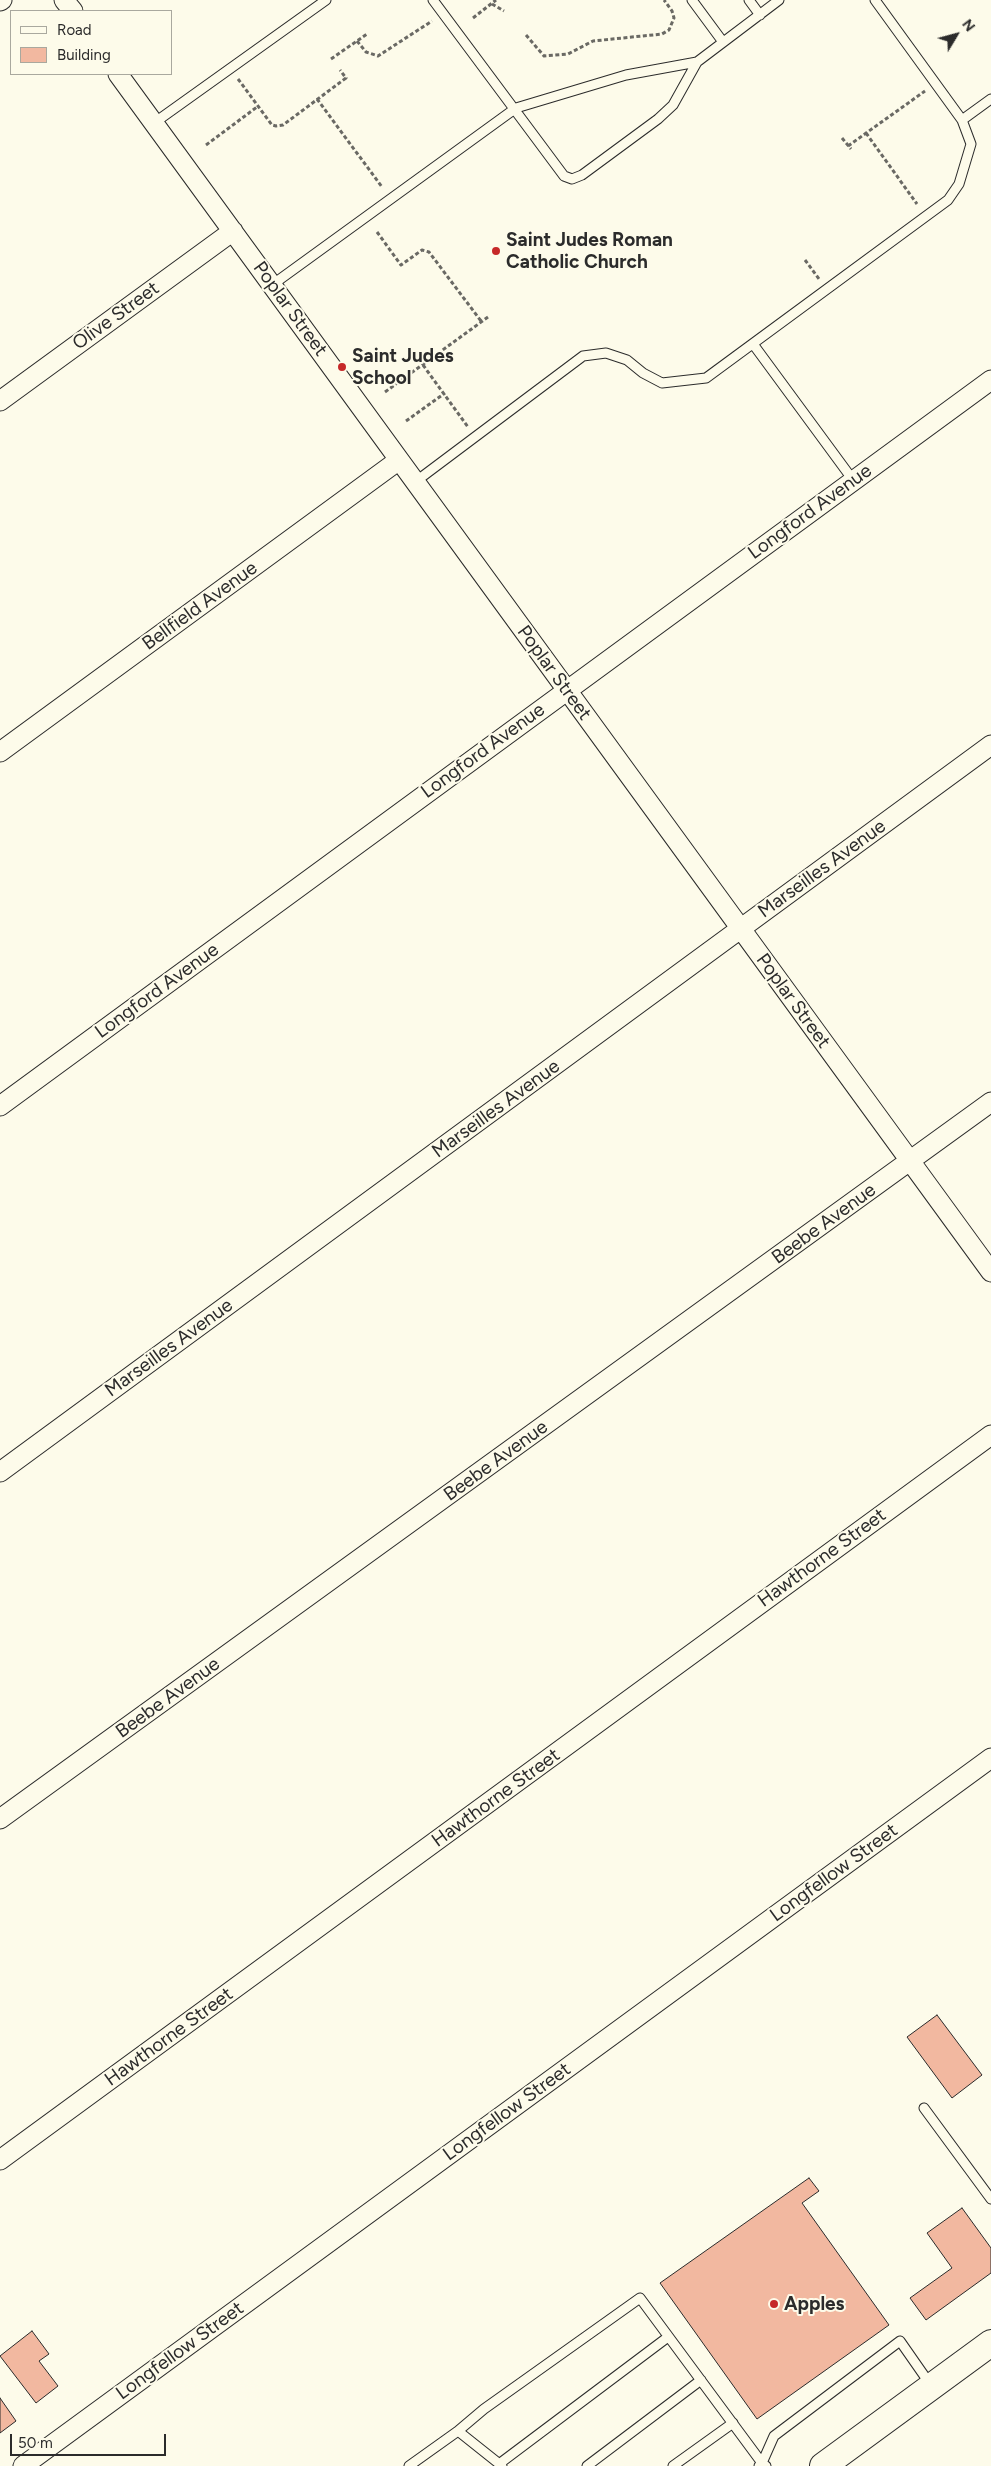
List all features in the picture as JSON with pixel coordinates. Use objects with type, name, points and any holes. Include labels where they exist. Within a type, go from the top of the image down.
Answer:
[{"type":"main road","points":[[823,2466],[991,2343]]},
{"type":"street","points":[[64,0],[72,10]]},
{"type":"street","name":"Poplar Street","points":[[119,75],[991,1272]]},
{"type":"street","name":"Olive Street","points":[[0,402],[233,231]]},
{"type":"street","name":"Longford Avenue","points":[[0,1106],[991,380]]},
{"type":"street","name":"Bellfield Avenue","points":[[0,752],[400,460]]},
{"type":"street","name":"Marseilles Avenue","points":[[0,1472],[991,745]]},
{"type":"street","name":"Beebe Avenue","points":[[0,1819],[991,1102]]},
{"type":"street","name":"Hawthorne Street","points":[[0,2160],[991,1435]]},
{"type":"street","name":"Longfellow Street","points":[[23,2466],[991,1758]]},
{"type":"lane","points":[[154,123],[326,0]]},
{"type":"lane","points":[[433,0],[516,108],[564,176],[572,180],[582,176],[658,119],[673,105],[697,62],[779,0]]},
{"type":"lane","points":[[692,0],[723,42]]},
{"type":"lane","points":[[749,0],[760,15]]},
{"type":"lane","points":[[415,482],[583,356],[606,353],[627,360],[643,373],[662,382],[681,382],[706,378],[948,200],[959,184],[971,144],[962,120],[874,0]]},
{"type":"lane","points":[[272,285],[516,108],[626,75],[697,62]]},
{"type":"lane","points":[[962,120],[991,99]]},
{"type":"lane","points":[[754,344],[854,480]]},
{"type":"lane","points":[[924,2108],[991,2199]]},
{"type":"lane","points":[[412,2464],[458,2431],[484,2409],[640,2298],[762,2465]]},
{"type":"lane","points":[[458,2431],[500,2465],[668,2337]]},
{"type":"lane","points":[[762,2465],[774,2436],[900,2341],[932,2386]]},
{"type":"lane","points":[[587,2466],[701,2380]]},
{"type":"lane","points":[[673,2466],[733,2423]]},
{"type":"path","points":[[473,18],[496,0]]},
{"type":"path","points":[[526,35],[544,56],[568,54],[593,42],[662,34],[669,30],[674,18],[672,11],[664,0]]},
{"type":"path","points":[[492,4],[504,11]]},
{"type":"path","points":[[357,41],[366,52],[378,56],[434,20]]},
{"type":"path","points":[[331,59],[367,34]]},
{"type":"path","points":[[237,78],[272,126],[276,126],[283,125],[346,78],[340,70]]},
{"type":"path","points":[[842,138],[849,147],[925,91]]},
{"type":"path","points":[[317,99],[384,190]]},
{"type":"path","points":[[206,145],[257,107]]},
{"type":"path","points":[[866,133],[918,204],[910,209]]},
{"type":"path","points":[[377,232],[401,265],[422,250],[429,252],[481,321]]},
{"type":"path","points":[[805,260],[823,285]]},
{"type":"path","points":[[818,277],[825,271]]},
{"type":"path","points":[[385,392],[488,317]]},
{"type":"path","points":[[422,365],[470,429]]},
{"type":"path","points":[[406,421],[444,393]]},
{"type":"building","points":[[937,2015],[982,2075],[952,2098],[907,2037]]},
{"type":"building","name":"Apples","points":[[809,2178],[819,2191],[802,2203],[889,2325],[757,2419],[660,2283]]},
{"type":"building","points":[[962,2208],[991,2248],[991,2273],[926,2320],[910,2298],[952,2268],[927,2233]]},
{"type":"building","points":[[32,2331],[49,2354],[39,2361],[58,2386],[36,2403],[0,2356]]},
{"type":"building","points":[[0,2398],[16,2421],[0,2433]]},
{"type":"place","name":"Saint Judes Roman Catholic Church","points":[[496,251]]},
{"type":"place","name":"Saint Judes School","points":[[342,367]]},
{"type":"place","name":"Apples","points":[[774,2304]]}]
